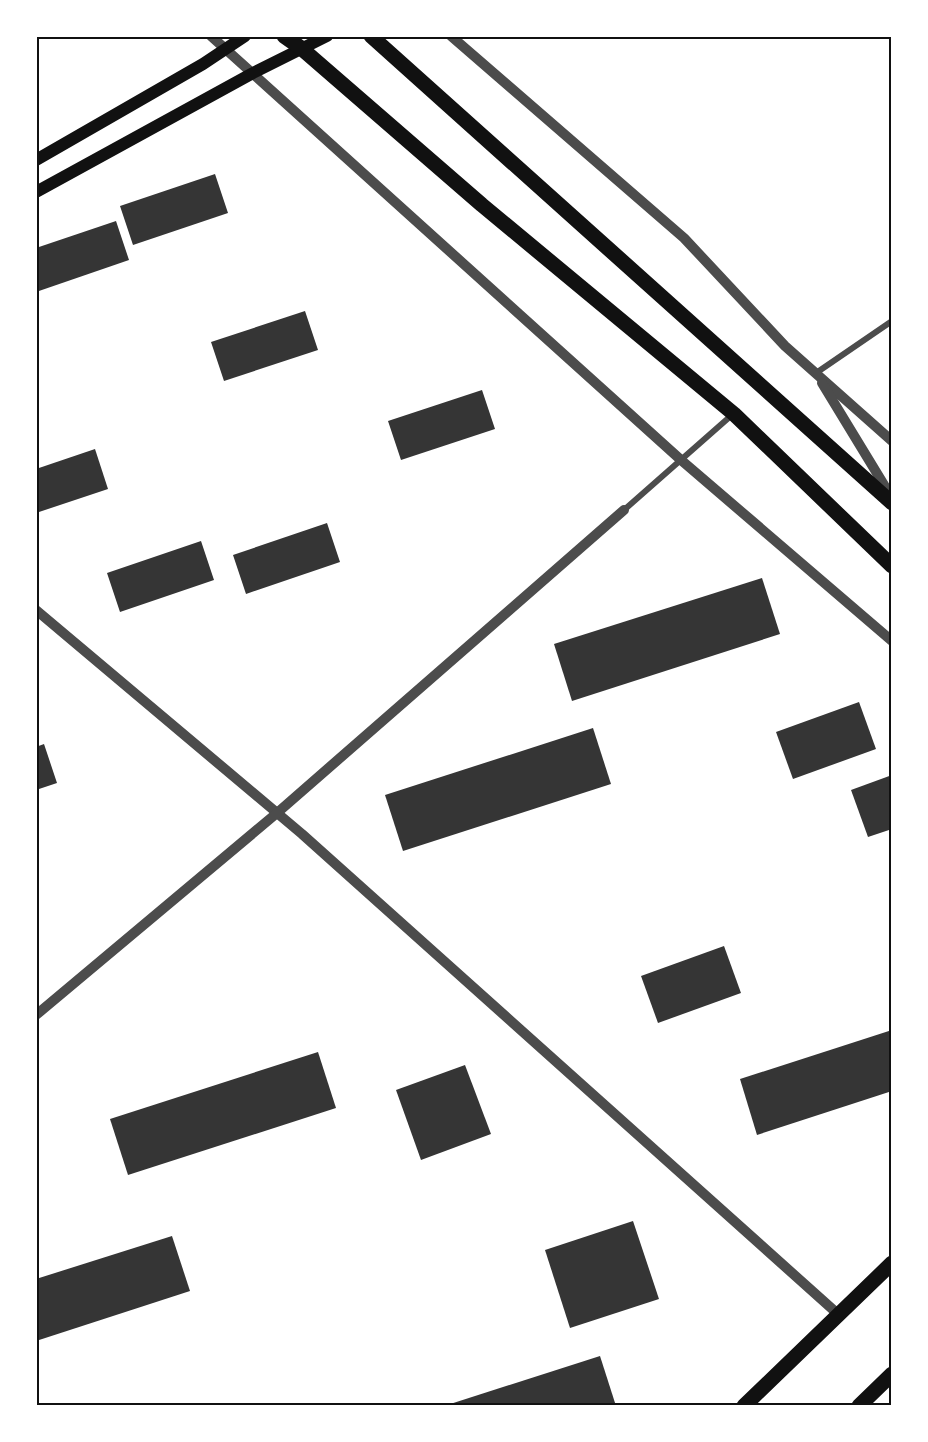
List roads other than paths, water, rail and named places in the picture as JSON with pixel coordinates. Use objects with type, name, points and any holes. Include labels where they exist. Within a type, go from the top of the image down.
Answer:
[{"type":"main road","points":[[36,160],[226,50],[245,36]]},
{"type":"main road","points":[[284,36],[302,48],[482,205],[734,414],[892,566]]},
{"type":"main road","points":[[36,192],[253,73],[327,36]]},
{"type":"main road","points":[[371,36],[892,501]]},
{"type":"main road","points":[[744,1406],[892,1263]]},
{"type":"main road","points":[[859,1406],[892,1374]]},
{"type":"street","points":[[211,36],[681,460],[892,641]]},
{"type":"street","points":[[451,36],[684,238],[785,346],[892,441]]},
{"type":"street","points":[[816,373],[892,321]]},
{"type":"street","points":[[816,373],[892,501]]},
{"type":"street","points":[[36,1015],[277,813],[734,414]]},
{"type":"street","points":[[36,610],[277,813],[839,1315]]}]
